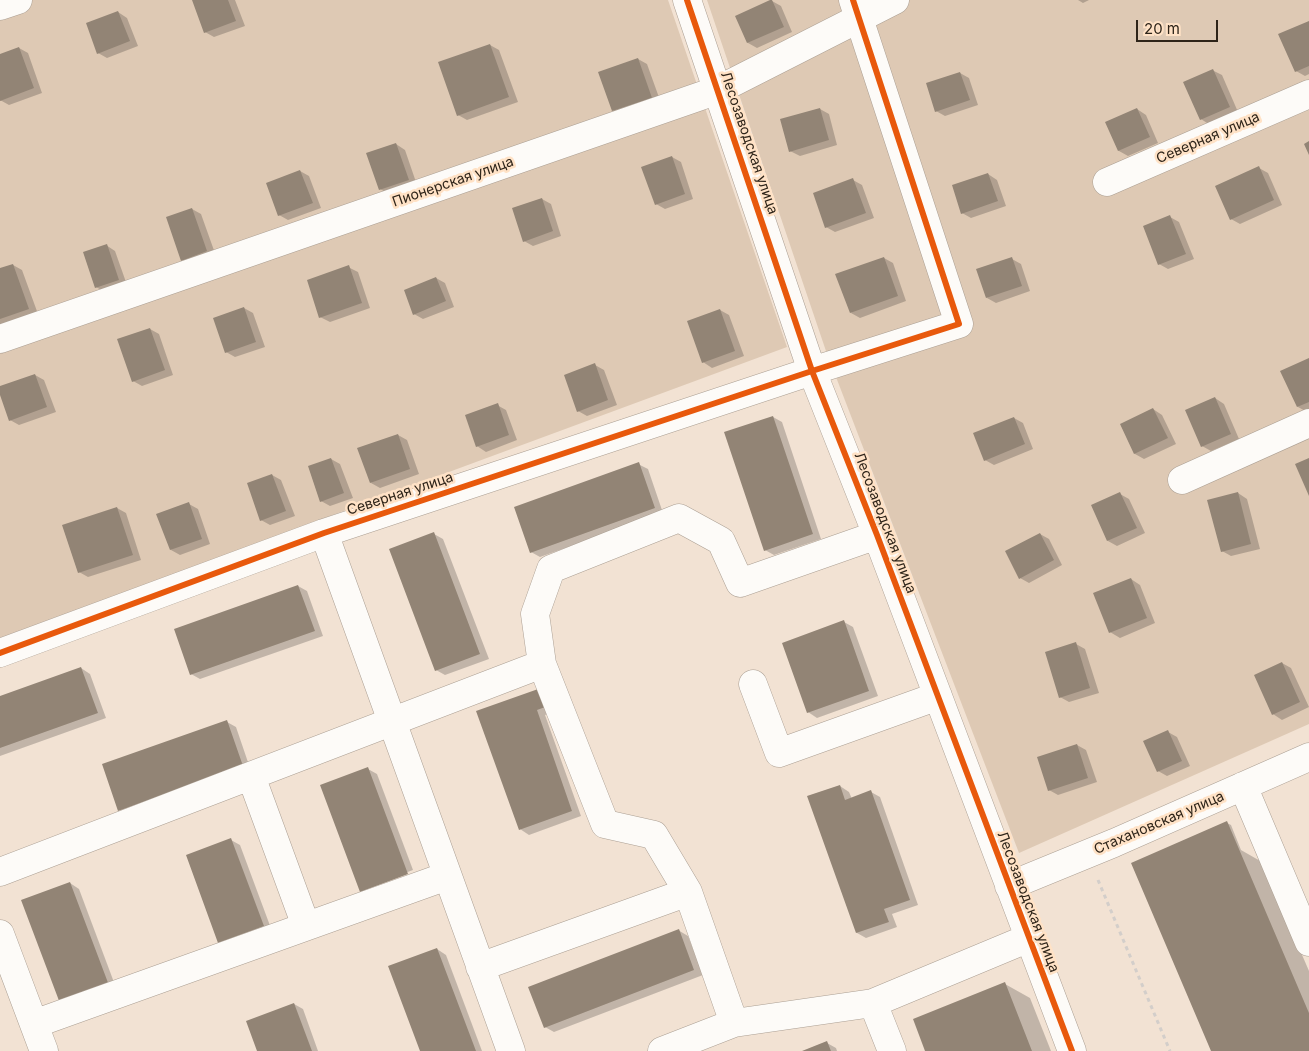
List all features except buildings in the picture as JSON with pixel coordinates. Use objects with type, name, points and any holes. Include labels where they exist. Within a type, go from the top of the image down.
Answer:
[{"type":"street","points":[[0,6],[18,0]]},
{"type":"street","name":"Лесозаводская улица","points":[[687,0],[812,371],[877,535],[1072,1051]]},
{"type":"street","name":"Пионерская улица","points":[[0,339],[718,90],[856,9],[895,0]]},
{"type":"street","name":"Северная улица","points":[[0,652],[324,533],[959,324],[856,9]]},
{"type":"street","name":"Северная улица","points":[[1107,182],[1309,94]]},
{"type":"street","points":[[1182,480],[1309,423]]},
{"type":"street","points":[[734,1023],[688,892],[654,835],[605,824],[542,664],[535,614],[551,569],[679,518],[721,541],[740,583],[877,535]]},
{"type":"street","points":[[324,533],[511,1051]]},
{"type":"street","points":[[0,872],[542,664]]},
{"type":"street","points":[[753,684],[779,753],[938,696]]},
{"type":"street","name":"Стахановская улица","points":[[1009,886],[1309,757]]},
{"type":"street","points":[[251,776],[306,926]]},
{"type":"street","points":[[1243,786],[1309,942]]},
{"type":"street","points":[[34,1024],[447,876]]},
{"type":"street","points":[[480,967],[688,892]]},
{"type":"street","points":[[662,1051],[734,1023],[874,1003],[1029,938]]},
{"type":"street","points":[[2,945],[44,1051]]},
{"type":"street","points":[[874,1003],[892,1051]]},
{"type":"path","points":[[1087,854],[1170,1051]]},
{"type":"shaded area","points":[[0,0],[668,0],[787,347],[0,638]]},
{"type":"shaded area","points":[[707,0],[1309,0],[1309,724],[1019,853],[826,351]]},
{"type":"cycle path","points":[[687,0],[812,371],[877,535],[1072,1051]]},
{"type":"cycle path","points":[[0,653],[324,533],[959,324],[853,0]]}]
